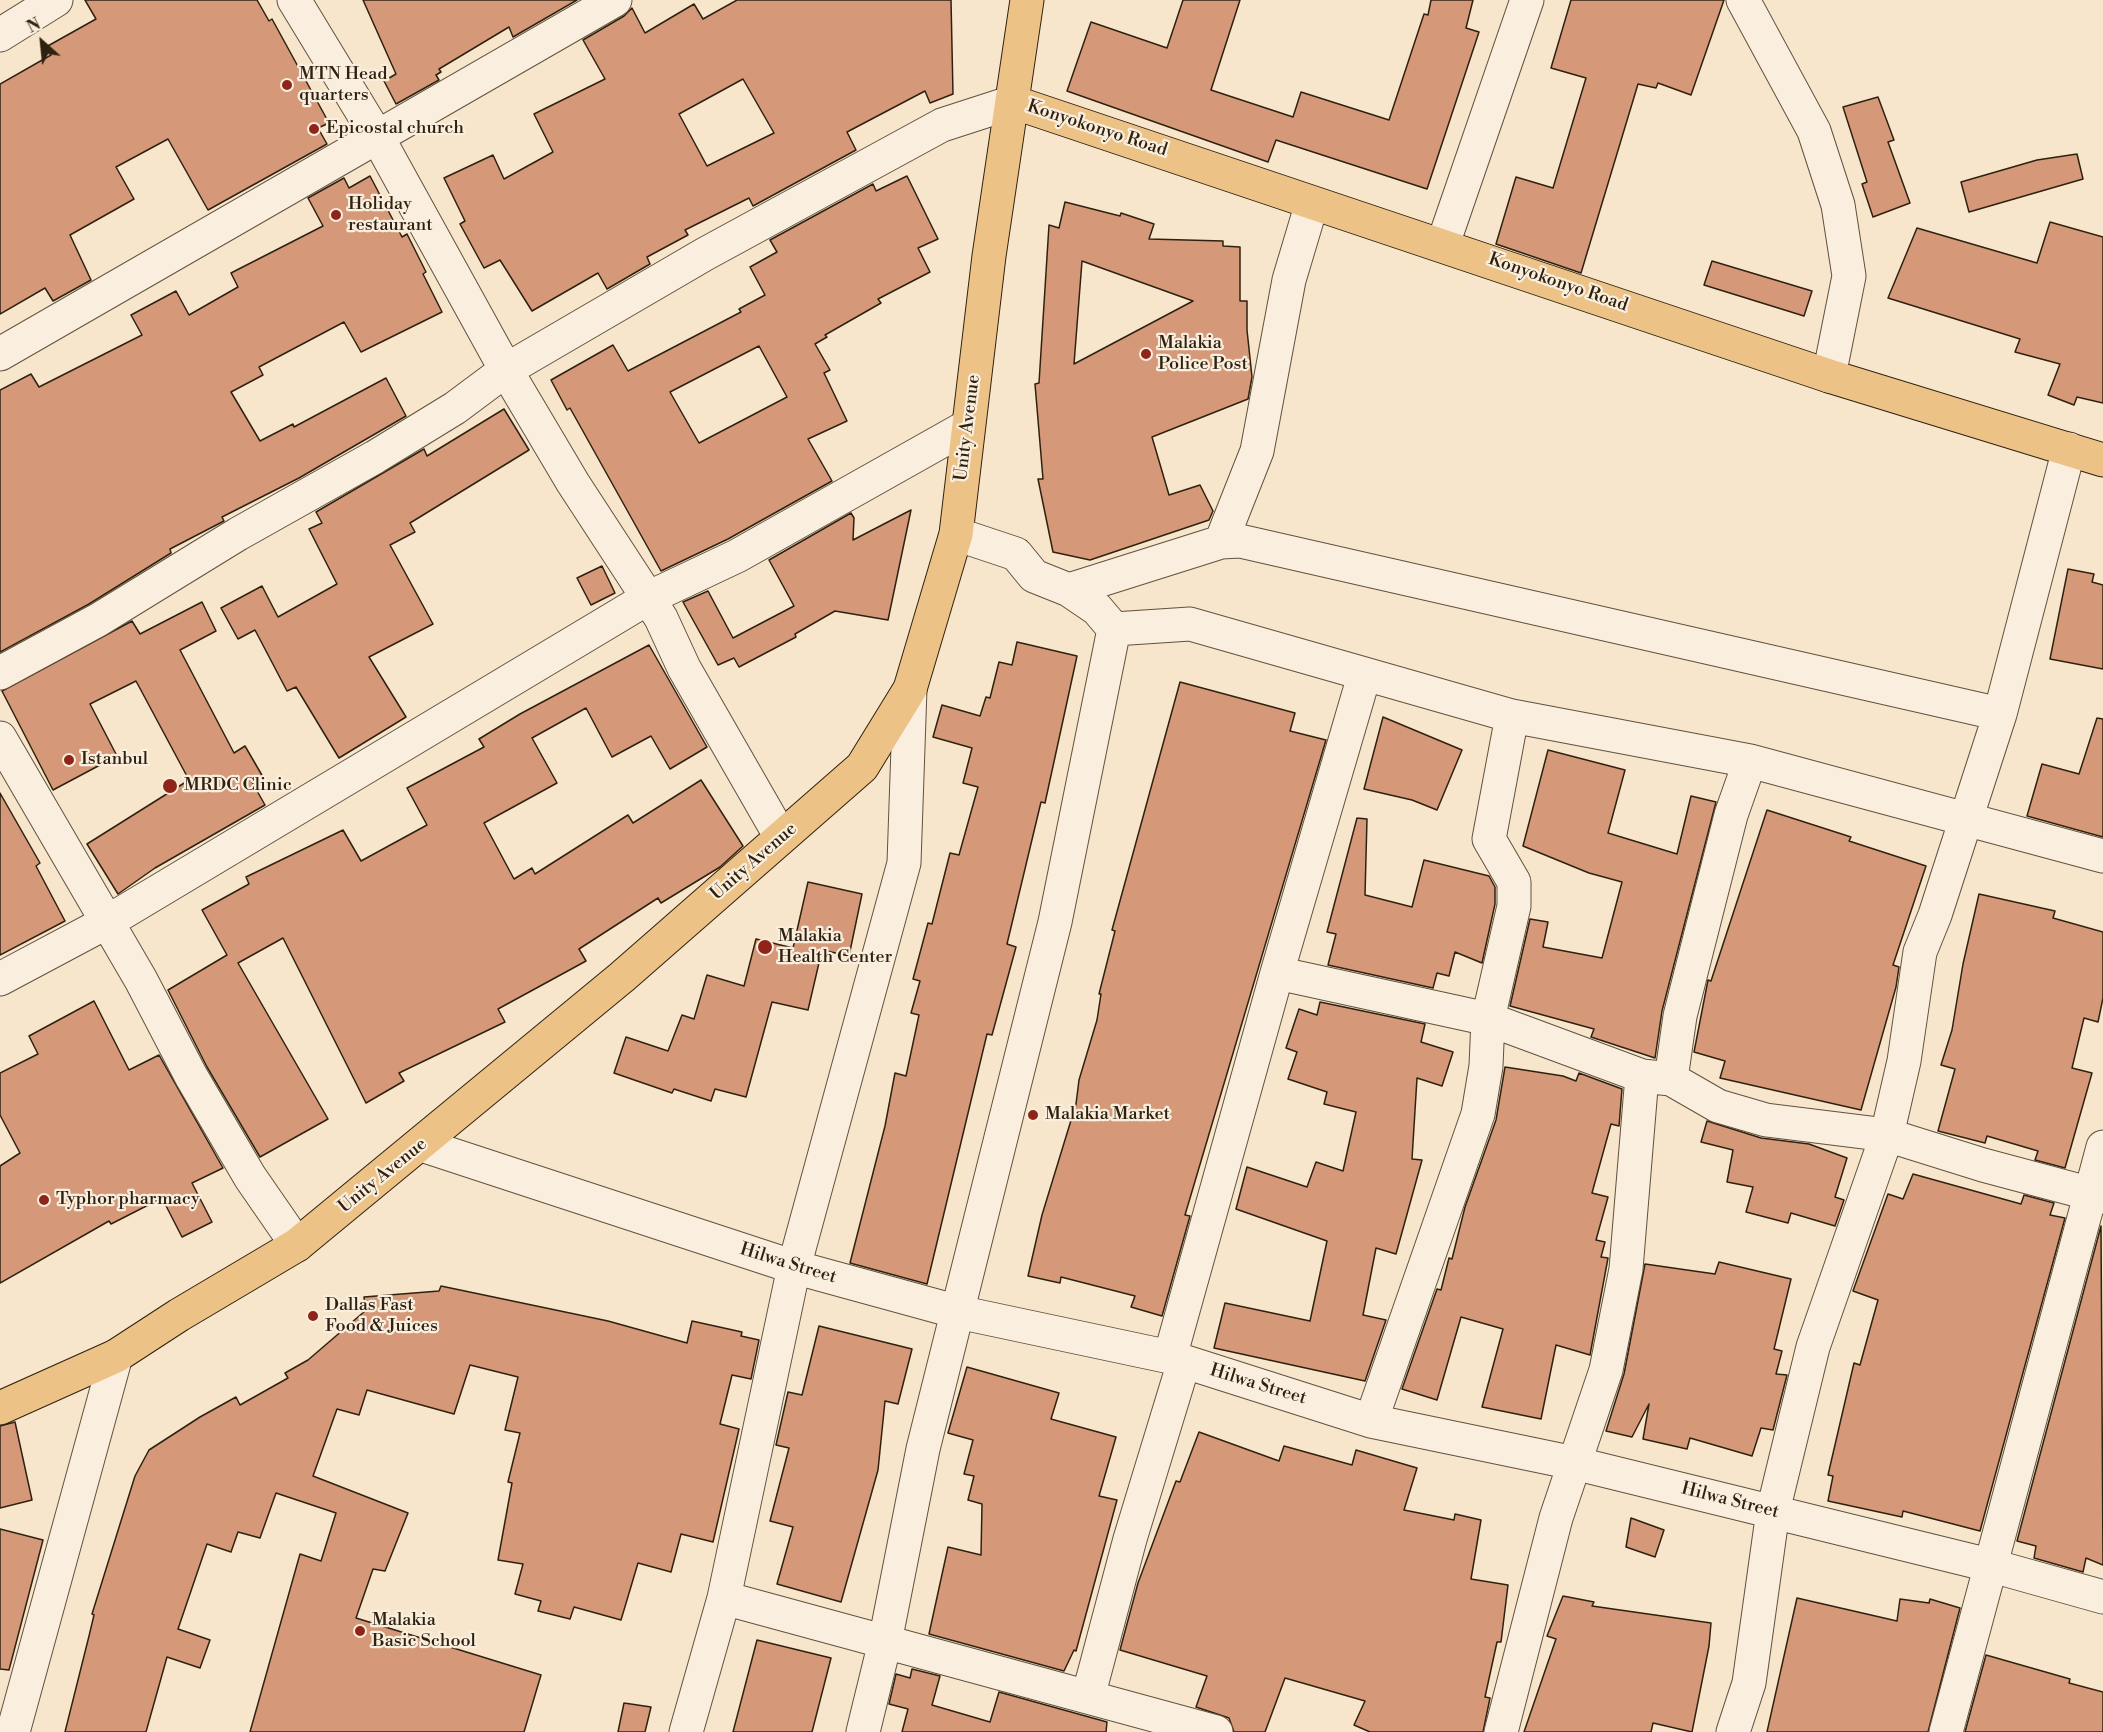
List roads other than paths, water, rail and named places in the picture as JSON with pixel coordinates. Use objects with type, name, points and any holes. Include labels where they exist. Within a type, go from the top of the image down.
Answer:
[{"type":"main road","name":"Unity Avenue","points":[[0,1408],[116,1356],[179,1315],[297,1245],[422,1145],[622,977],[862,767],[910,689],[956,534],[989,256],[1014,102],[1027,0]]},
{"type":"main road","name":"Konyokonyo Road","points":[[1014,102],[1312,203],[1443,244],[1829,376],[2103,460]]},
{"type":"street","points":[[0,35],[56,0]]},
{"type":"street","points":[[294,0],[378,138],[506,370],[573,483],[648,598],[673,642],[684,668],[781,837]]},
{"type":"street","points":[[0,354],[615,0]]},
{"type":"street","points":[[1443,244],[1527,0]]},
{"type":"street","points":[[1743,0],[1814,131],[1838,205],[1849,276],[1829,376]]},
{"type":"street","points":[[0,673],[98,620],[238,534],[385,451],[455,408],[506,370],[705,254],[942,125],[1014,102]]},
{"type":"street","points":[[1221,542],[1257,452],[1289,280],[1312,203]]},
{"type":"street","points":[[0,979],[107,922],[648,598],[737,556],[968,426]]},
{"type":"street","points":[[1732,1732],[1749,1683],[1773,1511],[1813,1347],[1887,1135],[1904,1061],[1920,952],[1935,915],[2000,714],[2070,449]]},
{"type":"street","points":[[956,534],[1016,554],[1034,576],[1069,590],[1097,609],[1114,629]]},
{"type":"street","points":[[1069,590],[1221,542],[1252,543],[2000,714]]},
{"type":"street","points":[[1114,629],[1190,624],[1364,676],[1512,716],[1750,761],[2103,856]]},
{"type":"street","points":[[863,1732],[885,1642],[923,1449],[1055,922],[1114,629]]},
{"type":"street","points":[[1088,1697],[1277,973],[1364,676]]},
{"type":"street","points":[[686,1732],[724,1599],[794,1267],[904,863],[910,689]]},
{"type":"street","points":[[1371,1421],[1478,1114],[1486,1066],[1488,1019],[1514,906],[1514,882],[1489,839],[1512,716]]},
{"type":"street","points":[[0,738],[107,922],[250,1177],[297,1245]]},
{"type":"street","points":[[1501,1732],[1526,1629],[1574,1463],[1606,1371],[1626,1269],[1656,1077],[1680,1016],[1731,815],[1750,761]]},
{"type":"street","points":[[1277,973],[1488,1019],[1656,1077],[1718,1106],[1766,1120],[1887,1135],[1983,1166],[2097,1195]]},
{"type":"street","name":"Hilwa Street","points":[[422,1145],[794,1267],[958,1312],[1177,1359],[1371,1421],[1574,1463],[1989,1565],[2103,1597]]},
{"type":"street","points":[[1946,1732],[1989,1565],[2097,1195],[2103,1147]]},
{"type":"street","points":[[13,1732],[116,1356]]},
{"type":"street","points":[[724,1599],[1088,1697],[1123,1720],[1216,1732]]},
{"type":"place","name":"MTN Head quarters","points":[[287,85]]},
{"type":"place","name":"Epicostal church","points":[[314,129]]},
{"type":"place","name":"Holiday restaurant","points":[[336,215]]},
{"type":"place","name":"Malakia Police Post","points":[[1146,354]]},
{"type":"place","name":"Istanbul","points":[[69,760]]},
{"type":"place","name":"MRDC Clinic","points":[[170,786]]},
{"type":"place","name":"Malakia Health Center","points":[[765,947]]},
{"type":"place","name":"Malakia Market","points":[[1033,1115]]},
{"type":"place","name":"Typhor pharmacy","points":[[44,1200]]},
{"type":"place","name":"Dallas Fast Food & Juices","points":[[313,1316]]},
{"type":"place","name":"Malakia Basic School","points":[[360,1631]]}]
